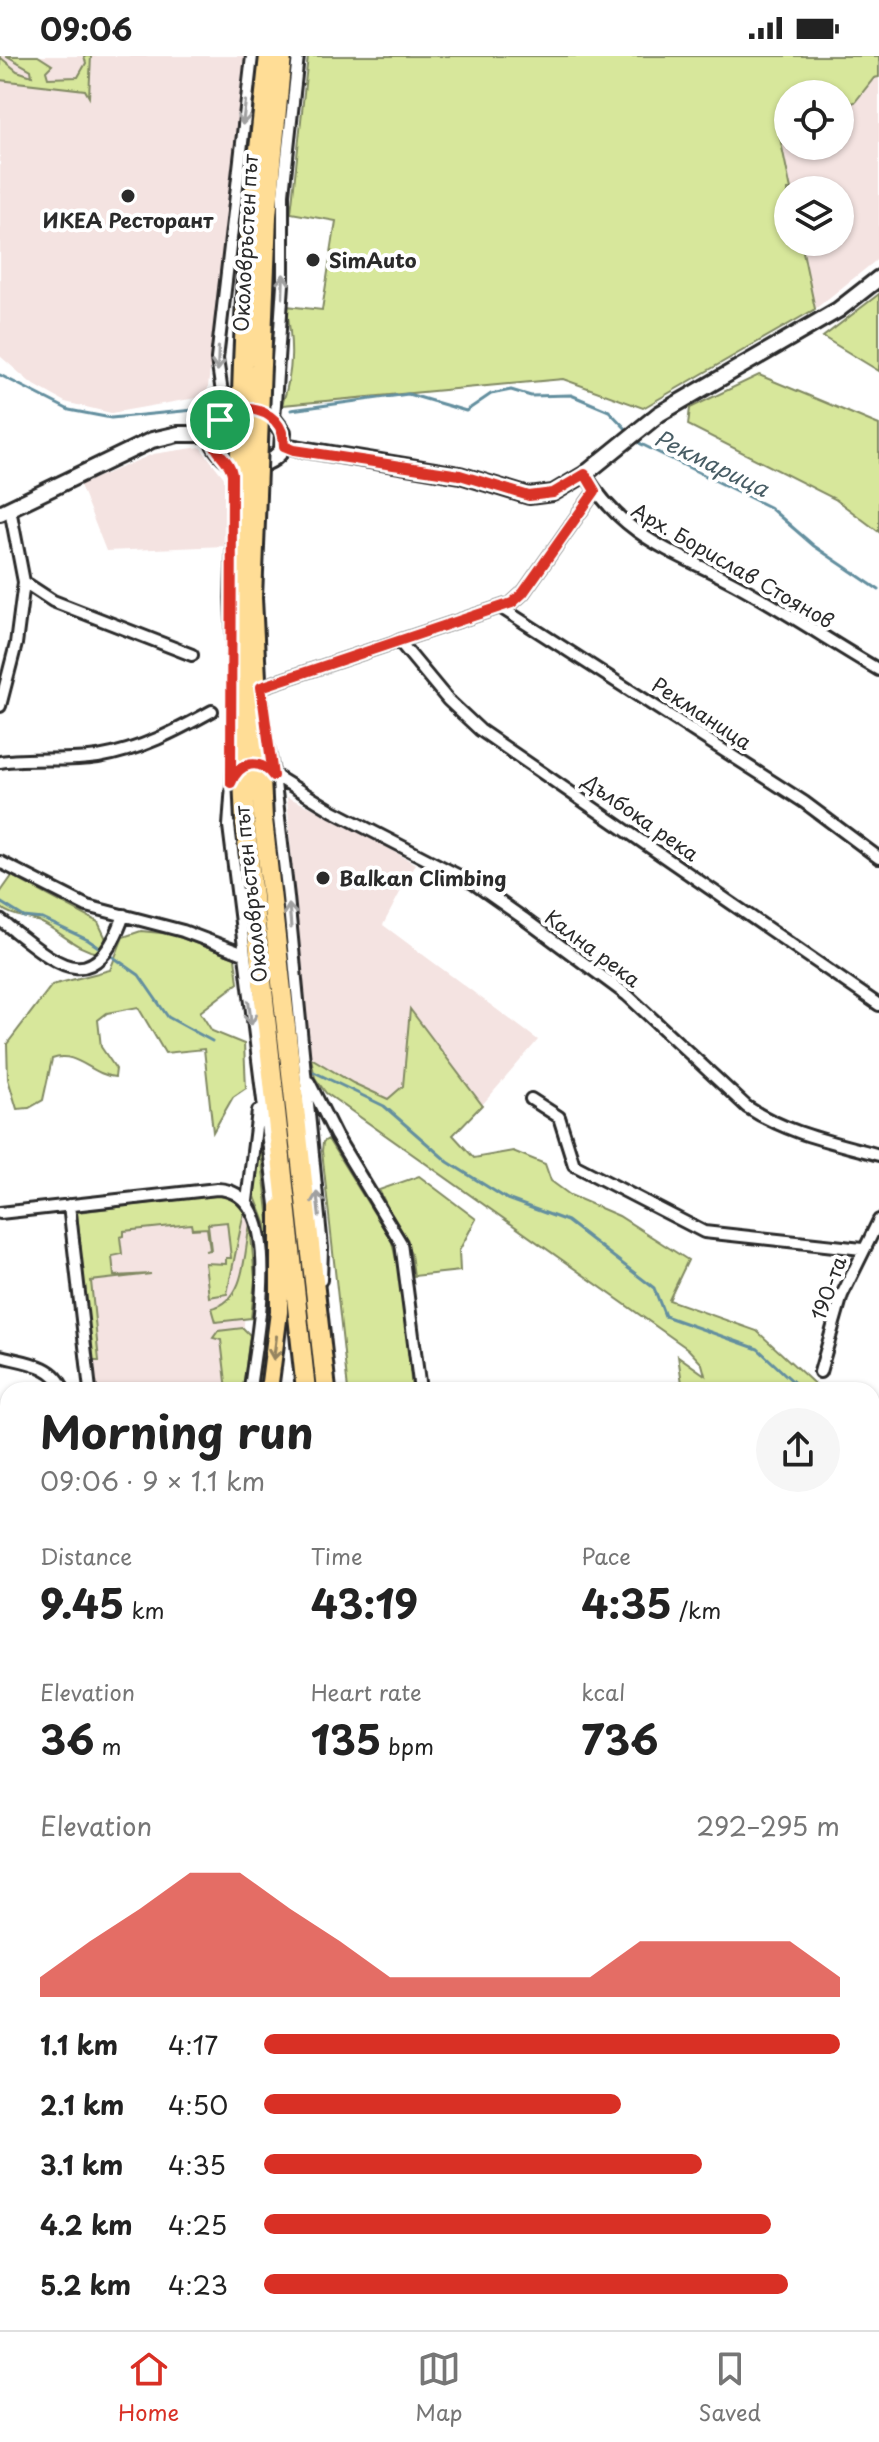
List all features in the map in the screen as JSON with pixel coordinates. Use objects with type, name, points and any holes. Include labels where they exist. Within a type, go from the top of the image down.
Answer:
[{"type":"highway","points":[[257,150],[258,56]]},
{"type":"highway","name":"Околовръстен път","points":[[252,364],[257,150],[269,56]]},
{"type":"highway","name":"Околовръстен път","points":[[282,56],[252,364],[235,598],[254,820],[268,1095],[304,1382]]},
{"type":"highway","points":[[270,174],[296,56]]},
{"type":"highway","name":"Околовръстен път","points":[[254,820],[325,1382]]},
{"type":"highway","points":[[280,1240],[304,1382]]},
{"type":"main road","points":[[284,446],[460,475],[529,496],[553,493],[585,474],[653,419],[830,315],[879,278]]},
{"type":"main road","points":[[245,409],[260,411],[274,419],[283,432],[284,446],[266,463],[248,466],[226,459],[215,447],[213,434],[220,420],[232,412],[245,409]]},
{"type":"main road","points":[[5,511],[152,440],[178,434],[213,434]]},
{"type":"main road","points":[[268,1095],[280,1240],[279,1312],[270,1382]]},
{"type":"street","points":[[220,420],[224,406],[217,359],[252,56]]},
{"type":"street","points":[[274,419],[283,284],[284,181],[296,56]]},
{"type":"street","points":[[226,459],[232,474],[229,826],[244,954],[268,1095],[247,1201]]},
{"type":"street","points":[[266,463],[261,473],[261,687],[306,1077],[322,1248],[320,1338]]},
{"type":"street","name":"Арх. Борислав Стоянов","points":[[585,474],[607,508],[630,527],[741,587],[879,670]]},
{"type":"street","points":[[261,687],[500,607],[523,593],[595,491]]},
{"type":"street","points":[[0,706],[16,644],[24,582],[5,511]]},
{"type":"street","points":[[24,582],[53,601],[192,655]]},
{"type":"street","name":"Рекманица","points":[[500,607],[804,802],[879,858]]},
{"type":"street","name":"Дълбока река","points":[[399,641],[448,700],[480,730],[879,1005]]},
{"type":"street","points":[[0,762],[97,757],[124,751],[171,734],[212,711]]},
{"type":"street","name":"Кална река","points":[[231,783],[240,768],[252,763],[266,767],[273,776],[473,883],[627,995],[747,1107],[764,1119],[806,1136],[879,1155]]},
{"type":"street","points":[[0,862],[87,906],[183,931],[244,954]]},
{"type":"street","points":[[0,920],[57,963],[84,967],[103,958],[114,944],[124,915]]},
{"type":"street","points":[[306,1077],[336,1136],[401,1243],[419,1382]]},
{"type":"street","points":[[531,1099],[559,1117],[574,1165],[704,1232],[862,1249]]},
{"type":"street","points":[[312,1144],[323,1133],[336,1136]]},
{"type":"street","points":[[0,1213],[217,1189],[236,1193],[247,1201],[258,1225],[262,1275],[251,1382]]},
{"type":"street","points":[[69,1205],[89,1382]]},
{"type":"street","name":"190-та","points":[[820,1372],[842,1295],[862,1249],[879,1220]]},
{"type":"street","points":[[0,1356],[48,1370],[61,1382]]},
{"type":"shaded area","points":[[0,56],[246,56],[207,396],[111,413],[65,402],[31,383],[0,356]]},
{"type":"shaded area","points":[[879,77],[879,258],[815,309],[804,256],[854,256],[854,176],[788,176],[785,160],[854,160],[854,102],[874,78]]},
{"type":"shaded area","points":[[200,447],[225,479],[225,546],[106,551],[80,485],[153,454]]},
{"type":"shaded area","points":[[287,797],[349,824],[415,864],[383,925],[538,1040],[482,1105],[410,1010],[403,1085],[388,1100],[311,1058],[302,1003]]},
{"type":"shaded area","points":[[241,1208],[250,1227],[240,1382],[95,1382],[78,1215]]},
{"type":"green space","points":[[7,56],[38,56],[52,65],[46,71],[48,78],[78,77],[86,63],[84,56],[91,56],[89,97],[85,90],[0,80],[0,57],[17,71],[32,76],[31,70]]},
{"type":"green space","points":[[308,56],[879,56],[879,77],[874,78],[854,102],[854,80],[774,80],[774,160],[785,160],[788,176],[774,176],[774,256],[804,256],[815,309],[643,408],[563,379],[282,405],[291,356],[286,306],[322,310],[336,221],[291,213]]},
{"type":"green space","points":[[879,294],[879,371],[823,337]]},
{"type":"green space","points":[[759,375],[879,425],[879,532],[835,499],[688,425],[690,408]]},
{"type":"green space","points":[[12,876],[98,922],[108,943],[99,953],[91,951],[42,923],[5,911],[0,907],[0,893]]},
{"type":"green space","points":[[141,931],[171,934],[235,958],[238,983],[200,1012],[212,1031],[244,1044],[246,1088],[233,1097],[213,1132],[204,1049],[165,1053],[138,1007],[107,1013],[98,1020],[101,1047],[116,1069],[115,1077],[77,1060],[52,1059],[43,1100],[29,1108],[17,1109],[8,1079],[7,1044],[52,985],[110,970],[123,937]]},
{"type":"green space","points":[[410,1009],[482,1105],[453,1135],[474,1158],[513,1151],[545,1164],[551,1181],[570,1195],[619,1216],[688,1260],[669,1300],[757,1331],[812,1382],[682,1382],[678,1356],[705,1375],[702,1364],[688,1349],[326,1093],[315,1078],[311,1058],[388,1099],[403,1086]]},
{"type":"green space","points":[[328,1139],[392,1242],[402,1286],[411,1382],[347,1382],[323,1142]]},
{"type":"green space","points":[[260,1144],[273,1255],[272,1306],[260,1382],[270,1285],[266,1225],[254,1194]]},
{"type":"green space","points":[[419,1176],[476,1219],[459,1251],[460,1271],[414,1276],[411,1254],[379,1190]]},
{"type":"green space","points":[[217,1195],[234,1200],[244,1212],[227,1294],[209,1297],[205,1263],[226,1264],[226,1258],[231,1258],[227,1222],[208,1224],[211,1250],[205,1251],[210,1250],[207,1228],[192,1229],[191,1224],[124,1231],[124,1236],[120,1237],[122,1254],[112,1256],[114,1276],[151,1274],[91,1281],[99,1361],[92,1361],[77,1212]]},
{"type":"green space","points":[[250,1224],[255,1279],[251,1318],[216,1322],[212,1308],[223,1304],[231,1296],[242,1274]]},
{"type":"green space","points":[[243,1328],[250,1335],[244,1382],[226,1382],[221,1340],[213,1338],[218,1331]]},
{"type":"waterway","name":"Рекмарица","points":[[0,375],[69,410],[111,418],[204,409]]},
{"type":"waterway","name":"Рекмарица","points":[[291,410],[408,394],[466,411],[491,394],[511,390],[531,396],[571,395],[609,411],[629,432]]},
{"type":"waterway","name":"Рекмарица","points":[[634,438],[769,507],[814,546],[879,590]]},
{"type":"waterway","points":[[0,902],[24,917],[43,919],[88,940],[139,975],[168,1017],[212,1041]]},
{"type":"waterway","points":[[314,1072],[384,1106],[448,1162],[507,1199],[567,1221],[654,1288],[665,1316],[758,1349],[793,1382]]},
{"type":"place","name":"ИКЕА Ресторант","points":[[128,196]]},
{"type":"place","name":"SimAuto","points":[[313,260]]},
{"type":"place","name":"Balkan Climbing","points":[[323,878]]},
{"type":"route","points":[[236,410],[260,411],[278,423],[283,432],[284,446],[294,450],[477,478],[517,494],[539,496],[553,493],[585,474],[595,491],[567,526],[523,593],[512,603],[261,687],[273,776],[266,767],[252,763],[240,768],[231,783],[234,769],[230,609],[232,474],[231,466],[214,444],[214,429],[220,420],[236,410]]}]
